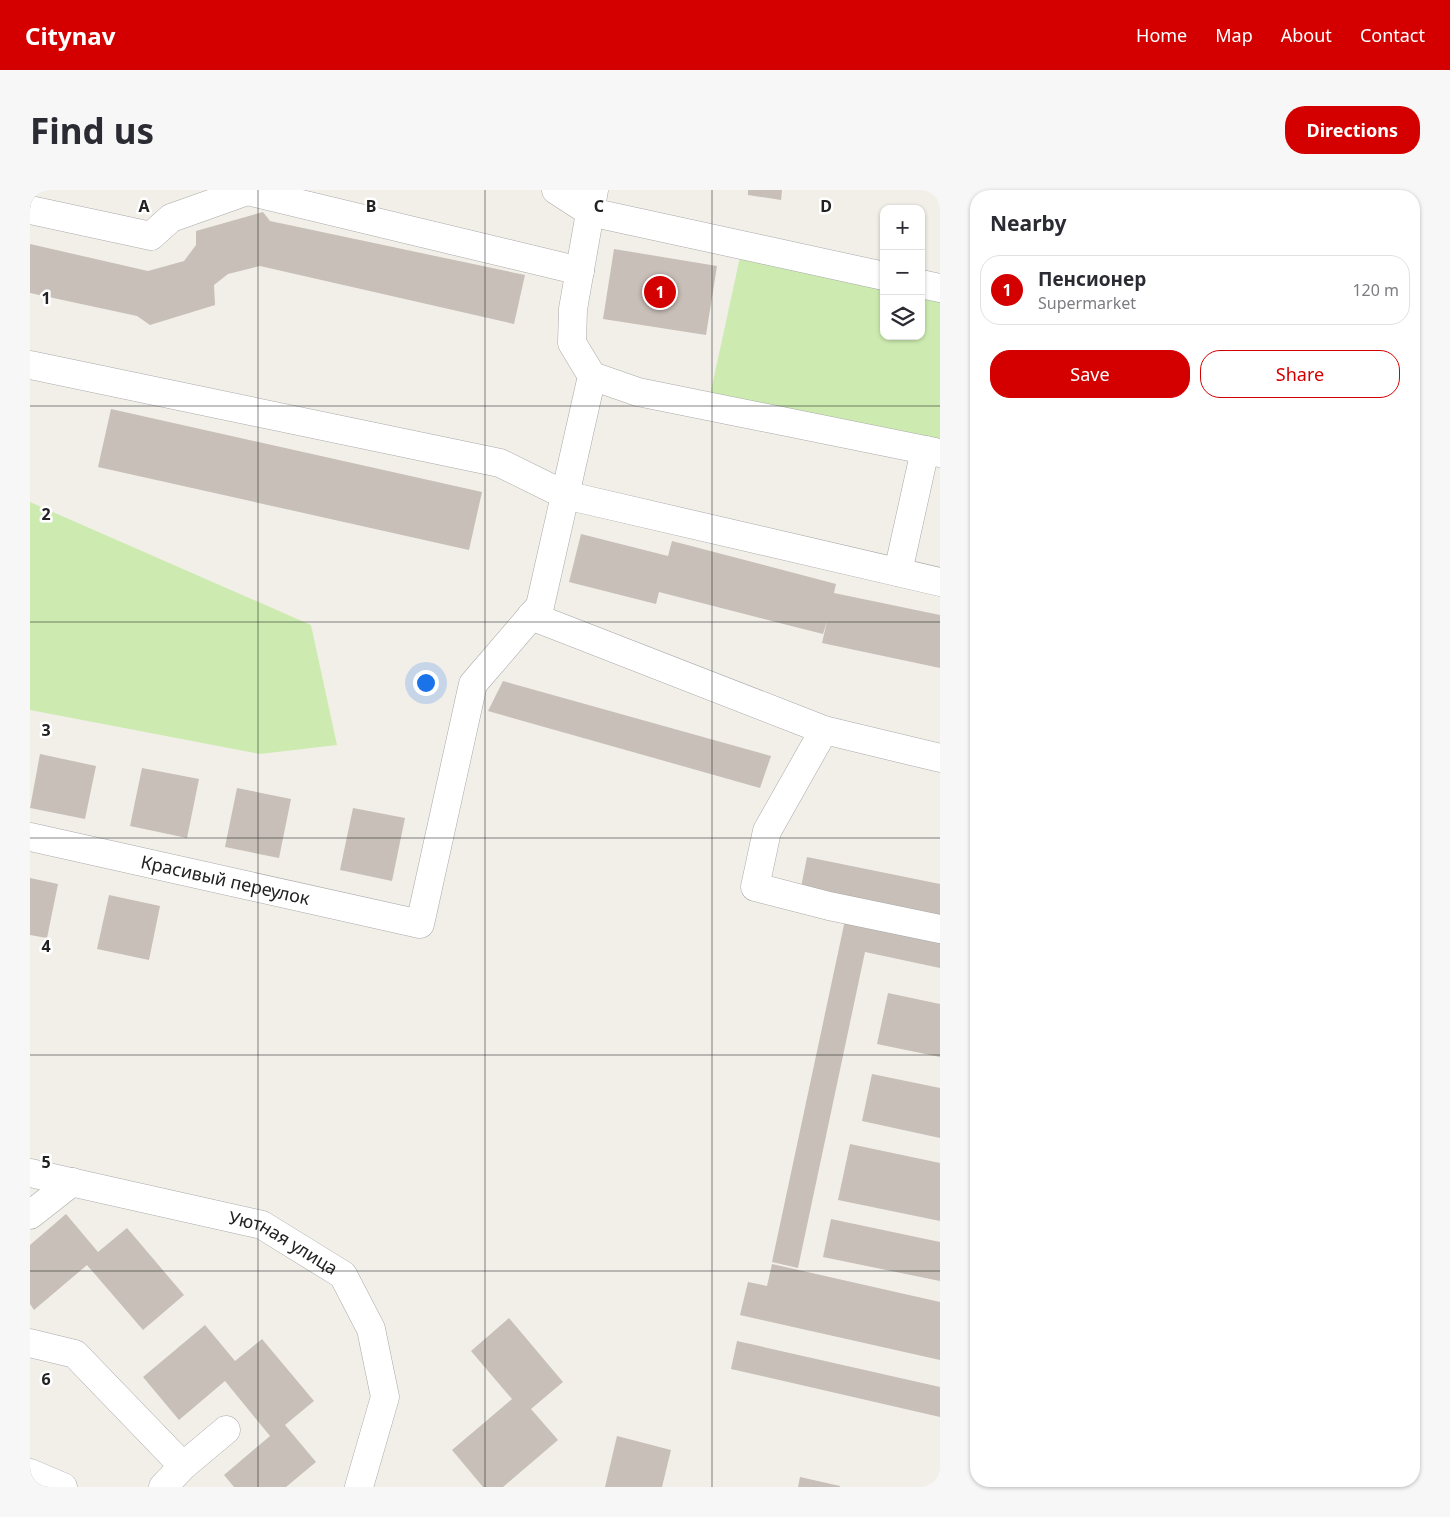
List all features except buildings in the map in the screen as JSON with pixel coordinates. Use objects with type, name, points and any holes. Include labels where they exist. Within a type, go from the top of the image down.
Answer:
[{"type":"street","points":[[556,190],[592,201],[880,275]]},
{"type":"street","points":[[30,210],[152,236],[171,218],[247,191],[580,271]]},
{"type":"street","points":[[592,201],[573,309],[572,343],[592,376],[638,392],[932,452],[898,572]]},
{"type":"street","points":[[925,285],[940,288]]},
{"type":"street","points":[[30,365],[500,463],[565,495],[940,582]]},
{"type":"street","points":[[592,376],[540,606],[531,616],[824,730],[940,758]]},
{"type":"street","name":"Красивый переулок","points":[[30,837],[420,924],[473,684],[531,616]]},
{"type":"street","points":[[824,730],[767,831],[754,888],[940,929]]},
{"type":"street","name":"Уютная улица","points":[[30,1173],[262,1224],[343,1275],[371,1329],[385,1397],[359,1487]]},
{"type":"street","points":[[30,1215],[72,1182]]},
{"type":"street","points":[[30,1343],[75,1354],[183,1466]]},
{"type":"street","points":[[163,1487],[183,1466],[226,1430]]},
{"type":"street","points":[[30,1473],[63,1487]]},
{"type":"green space","points":[[740,257],[880,286],[880,340],[925,340],[925,295],[940,298],[940,441],[709,400]]},
{"type":"green space","points":[[30,502],[311,625],[337,745],[260,754],[30,710]]},
{"type":"place","name":"Пенсионер","points":[[660,292]]}]
